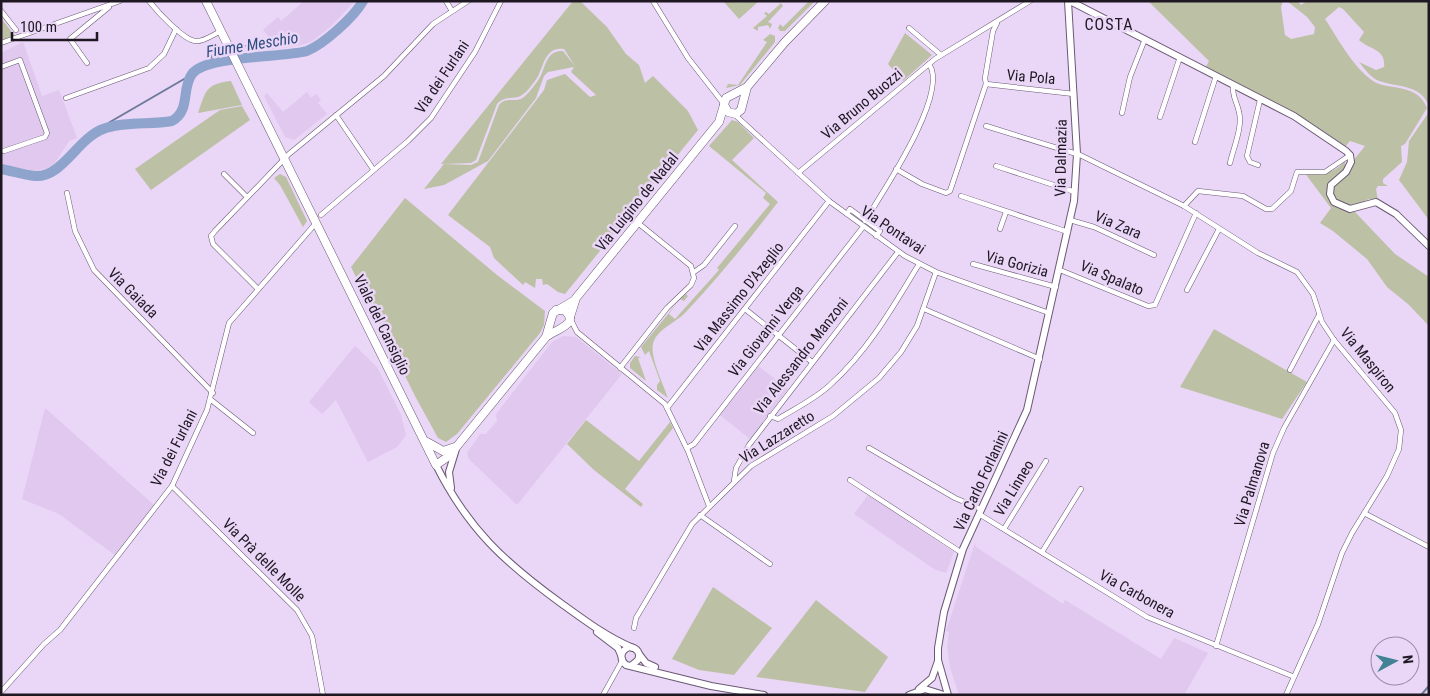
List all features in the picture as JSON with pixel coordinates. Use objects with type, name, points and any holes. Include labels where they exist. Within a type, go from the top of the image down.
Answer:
[{"type":"main road","name":"Viale del Cansiglio","points":[[206,1],[241,68],[436,464]]},
{"type":"main road","points":[[747,87],[743,105],[734,114],[726,110],[724,105],[726,98],[747,87],[785,42],[825,1]]},
{"type":"main road","points":[[733,94],[743,105]]},
{"type":"main road","name":"Via Luigino de Nadal","points":[[436,464],[446,459],[546,337],[568,326],[575,300],[719,122],[724,105]]},
{"type":"main road","name":"Via Luigino de Nadal","points":[[719,122],[734,114]]},
{"type":"main road","name":"Via Luigino de Nadal","points":[[546,337],[551,319],[556,310],[575,300]]},
{"type":"main road","points":[[556,310],[564,310],[570,317]]},
{"type":"main road","points":[[551,319],[553,325],[562,328]]},
{"type":"main road","points":[[424,440],[439,450],[447,451],[457,446]]},
{"type":"street","points":[[1,43],[120,1]]},
{"type":"street","points":[[149,1],[176,29],[194,41],[203,40],[222,30]]},
{"type":"street","points":[[446,1],[452,11]]},
{"type":"street","points":[[258,288],[216,247],[211,240],[214,231],[284,158],[384,76],[428,28],[468,1]]},
{"type":"street","name":"Via dei Furlani","points":[[321,215],[408,141],[437,111],[475,52],[501,1]]},
{"type":"street","points":[[653,1],[688,58],[713,87],[724,105]]},
{"type":"street","name":"Via Bruno Buozzi","points":[[798,174],[929,64],[1030,1]]},
{"type":"street","points":[[1069,1],[1294,116],[1350,155],[1352,159],[1348,168],[1331,185],[1330,194],[1334,202],[1350,209],[1376,202],[1396,214],[1429,246]]},
{"type":"street","name":"Via Dalmazia","points":[[1050,313],[1075,192],[1077,154],[1069,1]]},
{"type":"street","points":[[87,63],[70,39],[112,4]]},
{"type":"street","points":[[1,11],[16,30]]},
{"type":"street","points":[[896,169],[928,187],[944,193],[949,192],[986,84],[985,78],[994,28],[1000,20]]},
{"type":"street","points":[[909,28],[942,55]]},
{"type":"street","points":[[66,98],[151,67],[166,52],[176,29]]},
{"type":"street","points":[[980,32],[988,33],[992,41]]},
{"type":"street","points":[[1122,113],[1130,77],[1145,39]]},
{"type":"street","points":[[1160,117],[1180,57]]},
{"type":"street","points":[[1,67],[20,60],[47,133],[45,137],[4,151]]},
{"type":"street","points":[[865,221],[917,132],[934,78],[929,64]]},
{"type":"street","points":[[1194,142],[1216,76]]},
{"type":"street","name":"Via Pola","points":[[986,84],[1074,94]]},
{"type":"street","points":[[1230,163],[1240,121],[1239,112],[1232,94],[1233,86]]},
{"type":"street","points":[[713,87],[721,93],[733,94]]},
{"type":"street","points":[[1258,164],[1250,162],[1248,156],[1260,100]]},
{"type":"street","name":"Via Pontavai","points":[[743,105],[748,125]]},
{"type":"street","name":"Via Pontavai","points":[[734,114],[829,201],[898,252],[936,272],[1050,313]]},
{"type":"street","points":[[336,115],[373,170]]},
{"type":"street","name":"Via Maspiron","points":[[986,126],[1077,154],[1184,206],[1258,253],[1297,272],[1313,294],[1319,315],[1334,340],[1395,413],[1401,430],[1399,449],[1387,476],[1342,553],[1318,624],[1292,676],[1286,695]]},
{"type":"street","points":[[1184,206],[1198,190],[1244,196],[1266,209],[1272,209],[1291,191],[1297,172],[1325,172],[1350,155]]},
{"type":"street","points":[[996,166],[1075,192]]},
{"type":"street","points":[[224,174],[247,197]]},
{"type":"street","name":"Via Gaiada","points":[[67,193],[75,231],[94,270],[213,393]]},
{"type":"street","points":[[961,196],[1068,232]]},
{"type":"street","name":"Via Massimo D'Azeglio","points":[[667,408],[829,201]]},
{"type":"street","points":[[846,214],[850,210],[880,231],[876,236]]},
{"type":"street","points":[[1000,229],[1006,212]]},
{"type":"street","name":"Via Spalato","points":[[1060,270],[1148,306],[1155,305],[1196,213]]},
{"type":"street","name":"Via Zara","points":[[1070,220],[1094,227],[1154,255]]},
{"type":"street","name":"Via dei Furlani","points":[[1,692],[44,644],[60,630],[172,486],[213,393],[226,330],[258,288],[316,223]]},
{"type":"street","points":[[620,368],[672,302],[692,284],[694,272],[689,264],[638,223]]},
{"type":"street","points":[[694,272],[702,268],[735,226]]},
{"type":"street","name":"Via Giovanni Verga","points":[[687,448],[694,444],[863,227]]},
{"type":"street","points":[[1187,290],[1219,229]]},
{"type":"street","name":"Via Alessandro Manzoni","points":[[734,481],[735,471],[744,453],[770,416],[898,252]]},
{"type":"street","points":[[770,416],[778,418],[821,392],[839,377],[877,331],[919,264]]},
{"type":"street","name":"Via Gorizia","points":[[973,264],[1056,287]]},
{"type":"street","name":"Via Lazzaretto","points":[[634,628],[636,618],[692,524],[700,515],[734,481],[756,463],[827,421],[879,378],[901,352],[917,326],[936,272]]},
{"type":"street","points":[[745,309],[812,362]]},
{"type":"street","points":[[924,309],[1040,359]]},
{"type":"street","name":"Via Carlo Forlanini","points":[[948,695],[938,660],[944,612],[962,553],[1022,422],[1040,359],[1050,313]]},
{"type":"street","points":[[1290,370],[1319,315]]},
{"type":"street","points":[[570,317],[576,331],[667,408],[687,448],[709,506]]},
{"type":"street","points":[[562,328],[576,331]]},
{"type":"street","name":"Via Palmanova","points":[[1216,646],[1273,453],[1284,428],[1334,340]]},
{"type":"street","points":[[210,399],[253,432]]},
{"type":"street","name":"Via Luigino de Nadal","points":[[453,497],[449,472],[457,446]]},
{"type":"street","name":"Via Carbonera","points":[[869,448],[980,512],[1147,618],[1292,676]]},
{"type":"street","name":"Via Linneo","points":[[1004,529],[1046,461]]},
{"type":"street","name":"Viale del Cansiglio","points":[[436,464],[453,497],[473,526],[499,555],[618,648],[622,658]]},
{"type":"street","points":[[850,480],[962,553]]},
{"type":"street","name":"Via Prà delle Molle","points":[[172,486],[297,610],[312,636],[323,695]]},
{"type":"street","points":[[1042,552],[1081,489]]},
{"type":"street","points":[[1364,513],[1429,547]]},
{"type":"street","points":[[700,515],[770,564]]},
{"type":"street","name":"Viale del Cansiglio","points":[[585,621],[633,648]]},
{"type":"street","points":[[603,695],[617,673],[624,650],[633,648],[648,664],[689,680]]},
{"type":"street","points":[[617,673],[638,660],[639,654]]},
{"type":"street","points":[[622,658],[631,665],[689,680],[764,695]]},
{"type":"street","name":"Via Carlo Forlanini","points":[[909,695],[932,678],[938,660]]},
{"type":"street","points":[[918,690],[933,689],[944,695]]},
{"type":"shaded area","points":[[304,1],[355,1],[331,26],[311,42],[267,50],[265,45],[267,43],[264,40],[268,36],[263,30],[278,17],[281,21]]},
{"type":"shaded area","points":[[23,42],[42,96],[59,90],[77,138],[69,141],[53,166],[37,171],[1,165],[1,53]]},
{"type":"shaded area","points":[[307,92],[311,98],[316,94],[321,100],[318,103],[327,114],[294,140],[285,137],[264,96],[267,93],[283,112]]},
{"type":"shaded area","points":[[563,336],[576,337],[622,374],[517,505],[469,459],[467,453],[480,434],[486,434],[497,421],[496,414],[552,342]]},
{"type":"shaded area","points":[[355,346],[377,367],[401,415],[406,435],[397,447],[368,462],[336,400],[322,414],[309,402]]},
{"type":"shaded area","points":[[758,366],[788,389],[750,439],[720,415]]},
{"type":"shaded area","points":[[45,408],[154,505],[115,555],[59,514],[22,499]]},
{"type":"shaded area","points":[[868,495],[954,552],[946,573],[934,569],[854,514]]},
{"type":"shaded area","points":[[975,543],[976,547],[1063,604],[1065,600],[1161,659],[1174,638],[1208,653],[1184,695],[959,695],[950,667],[947,647],[949,632],[946,631]]},
{"type":"green space","points":[[573,1],[580,1],[607,27],[626,54],[639,65],[645,83],[653,76],[688,111],[698,130],[565,294],[558,292],[547,284],[543,285],[542,279],[536,279],[535,288],[525,282],[523,285],[494,258],[490,247],[448,215],[544,90],[547,80],[565,74],[590,97],[596,95],[571,72],[574,67],[548,72],[544,76],[536,98],[488,161],[444,185],[424,189],[444,164],[471,165],[478,162],[499,105],[504,101],[518,100],[525,96],[540,77],[546,62],[552,54],[563,51],[575,66],[564,49],[552,51],[545,60],[535,81],[521,96],[507,98],[497,104],[476,160],[471,163],[441,164]]},
{"type":"green space","points":[[723,1],[759,1],[739,19]]},
{"type":"green space","points":[[809,1],[815,1],[785,31],[780,31],[778,28],[780,24],[783,27]]},
{"type":"green space","points":[[1148,1],[1283,1],[1281,7],[1285,35],[1291,39],[1314,34],[1315,27],[1307,17],[1287,1],[1298,1],[1301,5],[1307,1],[1429,1],[1429,107],[1420,93],[1375,79],[1359,62],[1376,70],[1384,67],[1384,61],[1380,53],[1359,40],[1364,32],[1343,9],[1339,7],[1325,19],[1346,52],[1365,75],[1379,84],[1402,88],[1416,94],[1427,108],[1405,144],[1401,146],[1402,162],[1383,179],[1383,183],[1388,186],[1378,186],[1376,189],[1378,200],[1369,199],[1351,207],[1338,200],[1333,192],[1332,187],[1365,146],[1350,141],[1344,148],[1247,89],[1206,67],[1209,61]]},
{"type":"green space","points":[[781,3],[783,6],[768,22],[772,24],[770,29],[768,25],[758,27],[758,31],[753,28],[767,16],[764,13],[769,14]]},
{"type":"green space","points":[[1,18],[15,36],[1,40]]},
{"type":"green space","points":[[905,33],[932,55],[903,81],[888,64]]},
{"type":"green space","points":[[770,34],[775,36],[775,42],[740,85],[726,88],[728,84],[738,85],[767,42],[763,40]]},
{"type":"green space","points":[[231,81],[242,105],[198,113],[205,94],[211,87],[222,82]]},
{"type":"green space","points":[[242,106],[250,120],[151,190],[135,169],[220,110]]},
{"type":"green space","points":[[1429,112],[1429,220],[1399,180],[1407,162],[1409,141]]},
{"type":"green space","points":[[732,120],[738,122],[754,138],[732,160],[778,202],[733,259],[697,300],[681,317],[662,331],[655,339],[653,356],[668,398],[657,390],[657,385],[660,381],[649,351],[645,355],[641,347],[677,303],[669,314],[675,319],[719,270],[717,268],[770,204],[763,198],[766,193],[709,146]]},
{"type":"green space","points":[[1345,161],[1345,168],[1330,182],[1336,206],[1347,211],[1354,211],[1395,254],[1429,277],[1429,326],[1408,304],[1387,287],[1367,259],[1333,231],[1320,223],[1331,208],[1304,172],[1332,171],[1341,166]]},
{"type":"green space","points":[[280,174],[286,177],[307,221],[303,227],[280,185],[274,178]]},
{"type":"green space","points":[[405,198],[497,275],[545,311],[544,325],[540,333],[457,434],[446,442],[438,438],[415,396],[351,267]]},
{"type":"green space","points":[[686,294],[688,296],[684,301],[680,299]]},
{"type":"green space","points":[[1214,329],[1307,382],[1282,419],[1180,387]]},
{"type":"green space","points":[[635,356],[641,357],[638,358],[646,381],[630,368],[630,363]]},
{"type":"green space","points":[[586,420],[639,461],[670,422],[673,428],[625,489],[643,504],[641,507],[594,470],[567,444]]},
{"type":"green space","points":[[713,587],[772,628],[734,675],[699,670],[672,659]]},
{"type":"green space","points":[[816,600],[888,657],[865,692],[756,677]]},
{"type":"waterway","name":"Fiume Meschio","points":[[1,169],[35,176],[45,175],[62,165],[85,141],[103,129],[120,125],[172,121],[182,111],[187,86],[192,74],[200,68],[212,63],[228,60],[307,51],[338,29],[353,15],[363,1]]},
{"type":"waterway","points":[[232,49],[269,41]]},
{"type":"waterway","points":[[205,64],[214,54],[228,50]]},
{"type":"waterway","points":[[102,130],[110,122],[191,75]]},
{"type":"waterway","points":[[1421,695],[1429,686]]},
{"type":"district","name":"COSTA","points":[[1109,24]]}]
